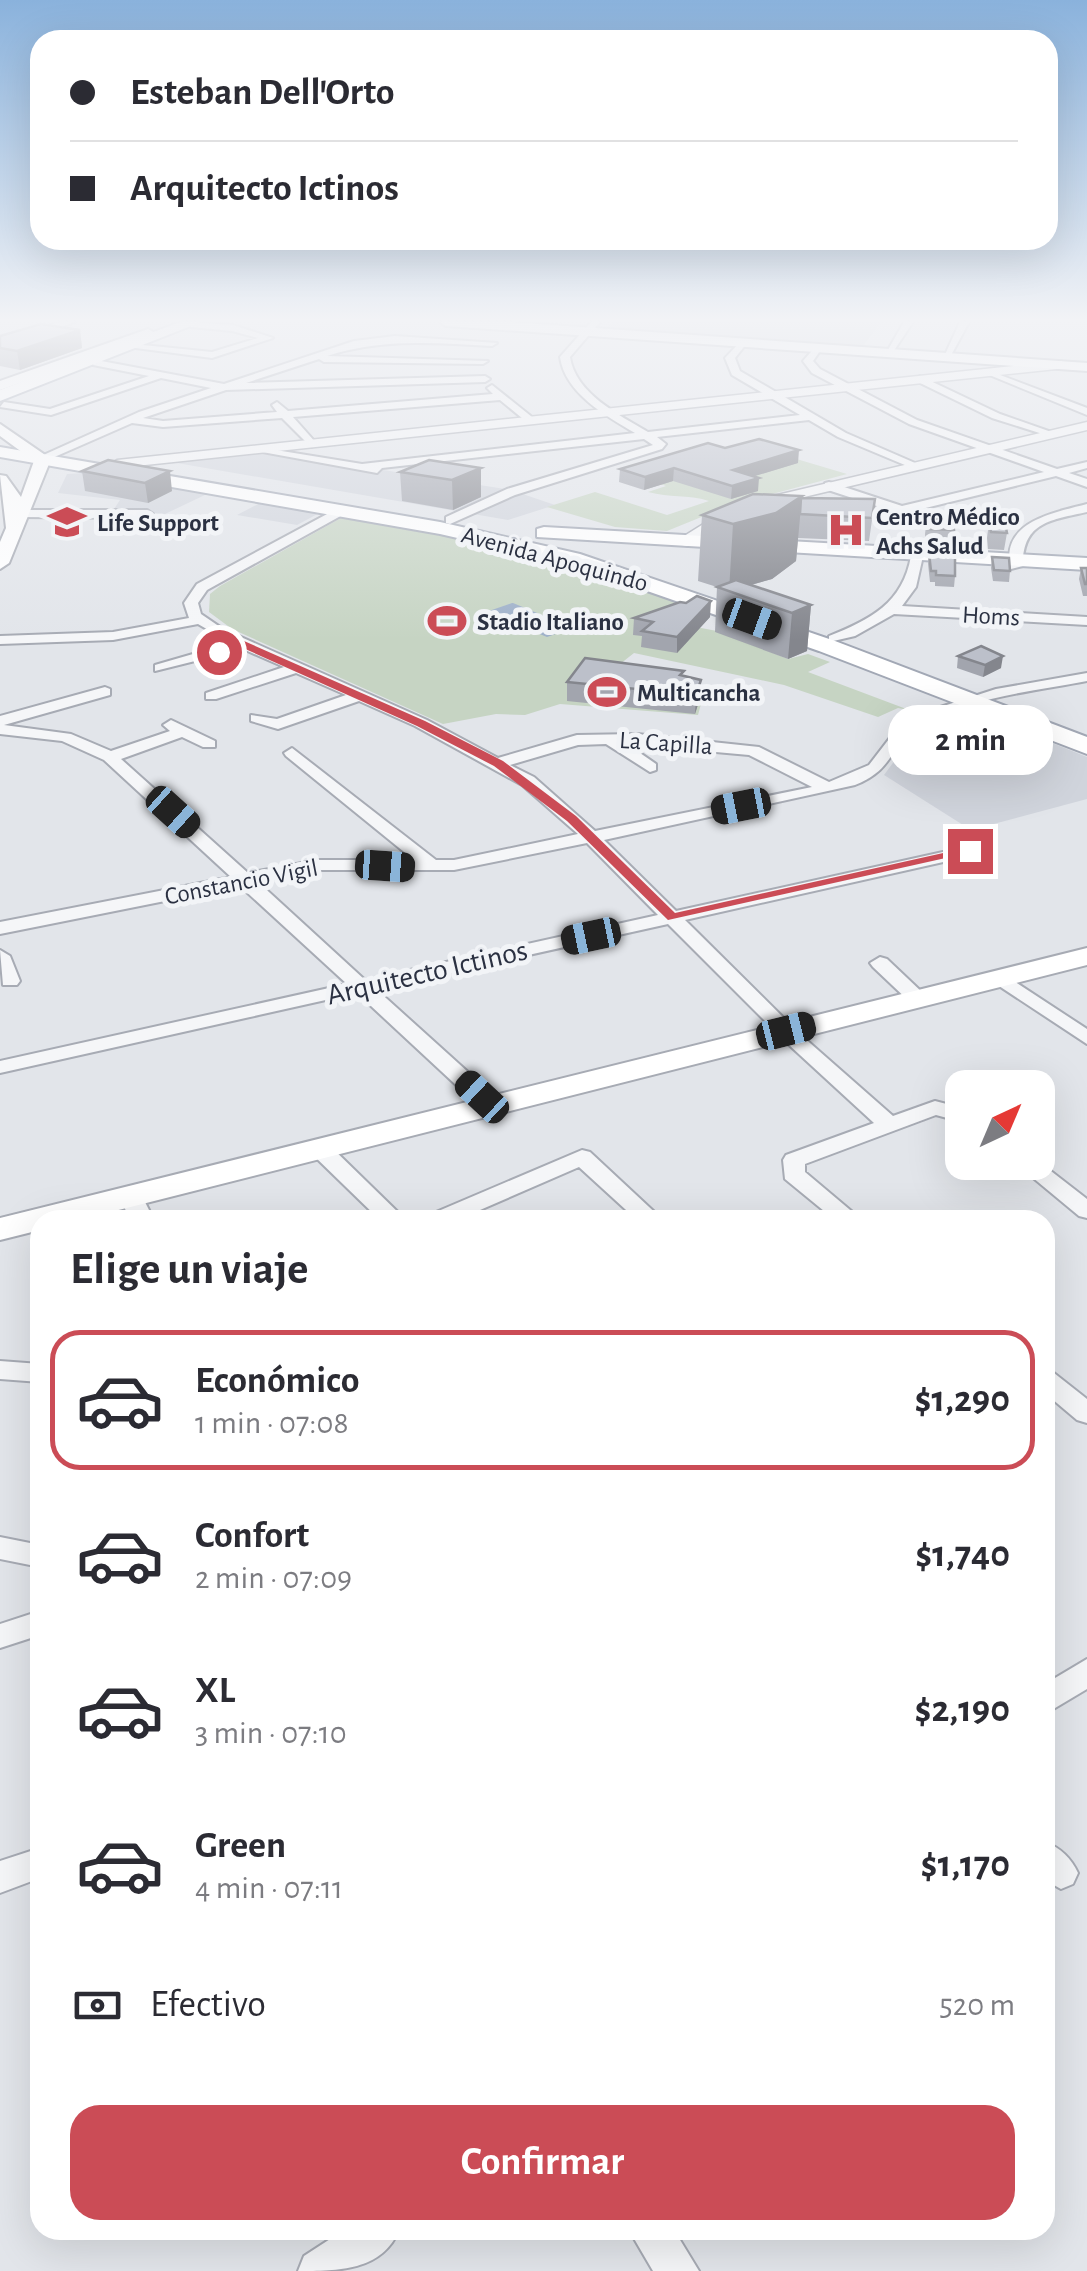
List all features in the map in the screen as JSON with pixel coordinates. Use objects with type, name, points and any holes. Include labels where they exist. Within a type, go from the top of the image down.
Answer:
[{"type":"main road","points":[[0,429],[40,463]]},
{"type":"main road","name":"Avenida Apoquindo","points":[[0,443],[40,463],[117,464],[592,551],[632,553],[1087,746]]},
{"type":"main road","name":"Avenida Apoquindo","points":[[0,452],[40,463],[82,465],[445,524],[639,578],[1087,734]]},
{"type":"main road","points":[[0,480],[18,486],[40,463]]},
{"type":"main road","points":[[0,563],[40,463]]},
{"type":"main road","points":[[0,480],[12,497],[13,523]]},
{"type":"main road","points":[[414,516],[592,551]]},
{"type":"main road","points":[[445,524],[632,553],[1087,567]]},
{"type":"main road","points":[[632,553],[686,539],[917,559]]},
{"type":"main road","points":[[136,1208],[319,1148],[1087,956]]},
{"type":"main road","points":[[0,1228],[30,1224]]},
{"type":"street","points":[[40,463],[112,428]]},
{"type":"street","points":[[297,428],[311,444]]},
{"type":"street","points":[[117,464],[465,428]]},
{"type":"street","points":[[445,524],[511,492],[658,447],[660,444],[636,428]]},
{"type":"street","points":[[364,467],[716,428]]},
{"type":"street","points":[[831,428],[916,466]]},
{"type":"street","points":[[929,428],[1087,483]]},
{"type":"street","points":[[1033,428],[1052,434]]},
{"type":"street","points":[[686,539],[750,508],[1078,428]]},
{"type":"street","points":[[257,450],[413,476]]},
{"type":"street","points":[[829,486],[901,510],[1087,465]]},
{"type":"street","points":[[491,489],[511,492]]},
{"type":"street","points":[[1015,563],[1015,542],[1021,534],[1057,516],[1087,509]]},
{"type":"street","points":[[342,510],[202,587],[191,603],[199,620],[498,763],[541,792],[786,1031],[888,1123]]},
{"type":"street","points":[[13,523],[147,514]]},
{"type":"street","points":[[834,639],[895,610],[916,576],[917,559]]},
{"type":"street","name":"Homs","points":[[895,610],[1087,621]]},
{"type":"street","points":[[0,640],[112,636],[199,620]]},
{"type":"street","points":[[160,668],[244,644]]},
{"type":"street","points":[[211,696],[295,668]]},
{"type":"street","name":"Constancio Vigil","points":[[0,928],[333,864],[434,867],[827,788],[875,768],[906,728],[979,697],[1087,678]]},
{"type":"street","points":[[0,725],[104,692]]},
{"type":"street","points":[[256,718],[278,724],[359,696]]},
{"type":"street","points":[[166,722],[208,744]]},
{"type":"street","points":[[0,725],[65,737],[110,757],[492,1105]]},
{"type":"street","points":[[110,757],[184,732]]},
{"type":"street","points":[[607,738],[650,768]]},
{"type":"street","name":"La Capilla","points":[[498,763],[569,742],[607,738],[753,750],[827,788]]},
{"type":"street","points":[[292,753],[434,867]]},
{"type":"street","name":"Arquitecto Ictinos","points":[[0,1067],[970,851]]},
{"type":"street","points":[[0,956],[10,981]]},
{"type":"street","points":[[880,963],[918,999]]},
{"type":"street","points":[[1000,978],[1087,1038]]},
{"type":"street","points":[[838,1210],[793,1174],[791,1164],[799,1156],[935,1108],[945,1111]]},
{"type":"street","points":[[319,1148],[384,1210]]},
{"type":"street","points":[[460,1210],[582,1157],[630,1210]]},
{"type":"street","points":[[1047,1180],[1087,1212]]},
{"type":"street","points":[[0,1370],[30,1372]]},
{"type":"street","points":[[1055,1387],[1087,1413]]},
{"type":"street","points":[[0,1548],[30,1554]]},
{"type":"street","points":[[0,1636],[30,1626]]},
{"type":"street","points":[[1055,1694],[1087,1672]]},
{"type":"street","points":[[0,1877],[30,1866]]},
{"type":"street","points":[[320,2271],[365,2240]]},
{"type":"street","points":[[655,2240],[678,2271]]},
{"type":"shaded area","points":[[261,451],[511,490],[555,505],[508,520],[171,462]]},
{"type":"shaded area","points":[[86,473],[207,494],[165,514],[114,509],[120,500],[58,493],[67,474]]},
{"type":"shaded area","points":[[260,503],[323,511],[297,525],[237,515]]},
{"type":"shaded area","points":[[970,710],[1087,757],[1087,799],[971,830],[884,775],[915,733]]},
{"type":"green space","points":[[749,445],[847,474],[731,505],[667,531],[615,527],[547,507],[595,492],[667,515],[709,501],[648,492],[666,486],[658,483]]},
{"type":"green space","name":"Stadio Italiano","points":[[341,518],[477,542],[491,549],[537,557],[694,607],[675,623],[717,631],[788,659],[808,654],[830,662],[808,672],[909,710],[898,708],[878,717],[784,685],[634,653],[610,672],[704,693],[698,715],[560,704],[525,715],[496,714],[443,724],[232,629],[209,612],[210,594],[220,586]]},
{"type":"water","points":[[512,603],[573,628],[547,637],[486,612]]},
{"type":"building","points":[[759,439],[799,450],[733,470],[759,478],[732,486],[674,468],[645,477],[620,469],[708,443],[725,448]]},
{"type":"building","points":[[108,460],[170,471],[145,483],[82,471]]},
{"type":"building","points":[[429,460],[481,468],[452,480],[400,472]]},
{"type":"building","points":[[753,494],[802,496],[776,513],[733,524],[702,515]]},
{"type":"building","points":[[801,498],[875,499],[872,518],[800,514]]},
{"type":"building","points":[[927,518],[953,520],[954,530],[928,529]]},
{"type":"building","points":[[989,522],[1005,523],[1007,533],[991,532]]},
{"type":"building","points":[[929,553],[955,555],[955,576],[931,571]]},
{"type":"building","points":[[992,557],[1009,558],[1010,571],[994,570]]},
{"type":"building","points":[[1081,568],[1087,568],[1087,584],[1085,584]]},
{"type":"building","points":[[736,580],[811,605],[792,613],[717,587]]},
{"type":"building","points":[[697,596],[711,601],[677,637],[642,631],[653,622],[634,618],[686,603]]},
{"type":"building","points":[[981,646],[1003,656],[985,665],[958,656]]},
{"type":"building","points":[[585,658],[684,671],[680,675],[701,680],[696,695],[567,682]]},
{"type":"place","name":"Life Support","points":[[67,522]]},
{"type":"place","name":"Centro Médico Achs Salud","points":[[846,530]]},
{"type":"place","name":"Stadio Italiano","points":[[447,621]]},
{"type":"place","name":"Multicancha","points":[[607,692]]},
{"type":"route","points":[[219,652],[244,644],[498,763],[572,818],[672,918],[970,851]]}]
